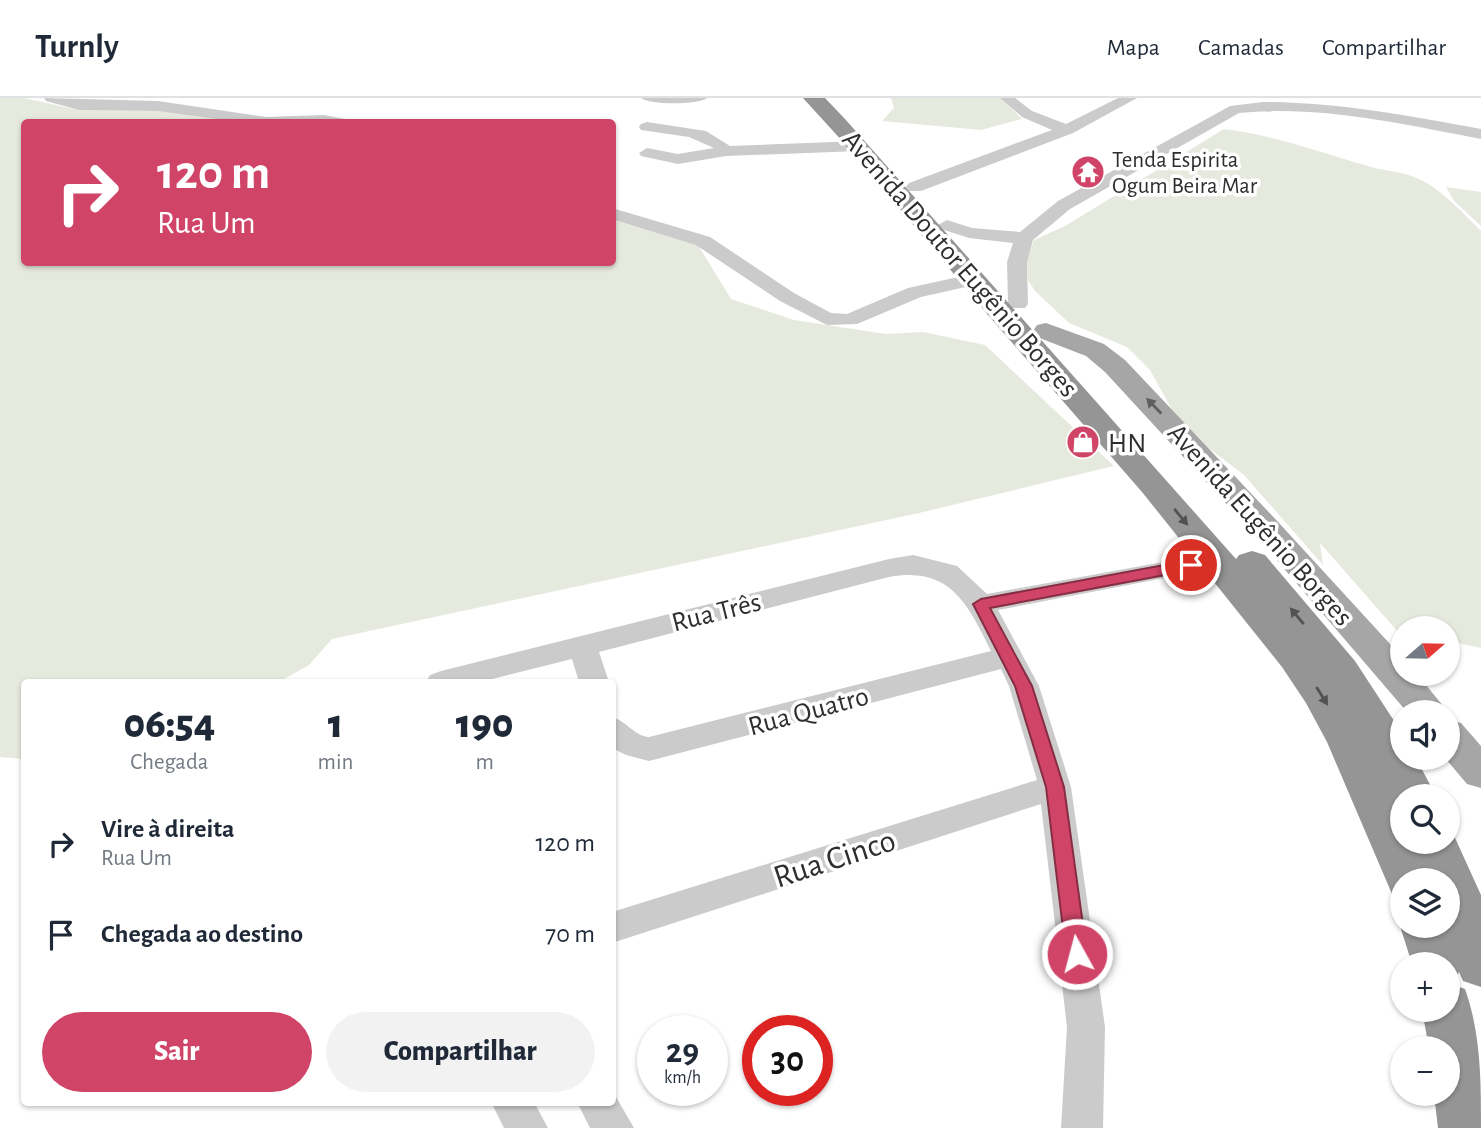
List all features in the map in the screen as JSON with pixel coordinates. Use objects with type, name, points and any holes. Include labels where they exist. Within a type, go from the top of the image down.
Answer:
[{"type":"highway","name":"Avenida Doutor Eugênio Borges","points":[[813,98],[859,146],[1218,560],[1323,696],[1364,771],[1404,868]]},
{"type":"highway","name":"Avenida Doutor Eugênio Borges","points":[[830,98],[915,187],[1018,304],[1046,331],[1240,549],[1341,671],[1407,784]]},
{"type":"highway","points":[[1440,854],[1472,934],[1481,965]]},
{"type":"highway","points":[[1451,1022],[1466,1128]]},
{"type":"main road","name":"Avenida Eugênio Borges","points":[[1046,331],[1095,350],[1115,366],[1268,530],[1418,700]]},
{"type":"main road","points":[[1460,748],[1481,773]]},
{"type":"street","points":[[51,98],[79,105],[158,106],[246,119]]},
{"type":"street","points":[[648,98],[700,98]]},
{"type":"street","points":[[1007,98],[1028,115],[1067,130]]},
{"type":"street","points":[[915,187],[1067,130],[1130,98]]},
{"type":"street","points":[[1018,304],[1017,262],[1024,239],[1064,205],[1222,115],[1257,104],[1282,101],[1382,115],[1481,134]]},
{"type":"street","points":[[647,127],[705,137],[717,141],[726,151]]},
{"type":"street","points":[[647,153],[678,159],[726,151],[859,146]]},
{"type":"street","points":[[616,214],[703,242],[787,297],[827,319],[850,320],[915,292],[972,279]]},
{"type":"street","points":[[947,225],[970,233],[1024,239]]},
{"type":"street","points":[[981,604],[1218,560]]},
{"type":"street","name":"Rua Três","points":[[452,679],[913,564],[947,572],[981,604],[1024,686],[1055,787],[1086,1027],[1082,1128]]},
{"type":"street","points":[[582,645],[593,679]]},
{"type":"street","name":"Rua Quatro","points":[[616,732],[629,744],[649,749],[1009,657]]},
{"type":"street","name":"Rua Cinco","points":[[616,927],[1055,787]]},
{"type":"street","points":[[514,1106],[527,1128]]},
{"type":"street","points":[[599,1106],[612,1128]]},
{"type":"shaded area","points":[[0,98],[24,98],[79,110],[185,111],[230,119],[21,119],[21,266],[616,266],[616,218],[698,245],[731,299],[794,320],[886,334],[923,332],[985,345],[1114,466],[919,513],[332,639],[309,665],[284,679],[21,679],[21,759],[0,757]]},
{"type":"shaded area","points":[[891,98],[1001,98],[1022,119],[981,130],[882,121],[894,108]]},
{"type":"shaded area","points":[[1224,129],[1280,140],[1414,177],[1444,195],[1481,231],[1481,648],[1460,644],[1460,616],[1390,616],[1390,623],[1320,543],[1323,565],[1244,475],[1182,428],[1150,370],[1127,347],[1069,323],[1035,291],[1028,280],[1027,259],[1034,240],[1065,226]]},
{"type":"shaded area","points":[[1446,187],[1481,192],[1481,226],[1454,201]]},
{"type":"place","name":"Tenda Espirita Ogum Beira Mar","points":[[1088,172]]},
{"type":"place","name":"HN","points":[[1083,442]]},
{"type":"route","points":[[1077,954],[1055,787],[1024,686],[981,604],[1191,565]]}]
